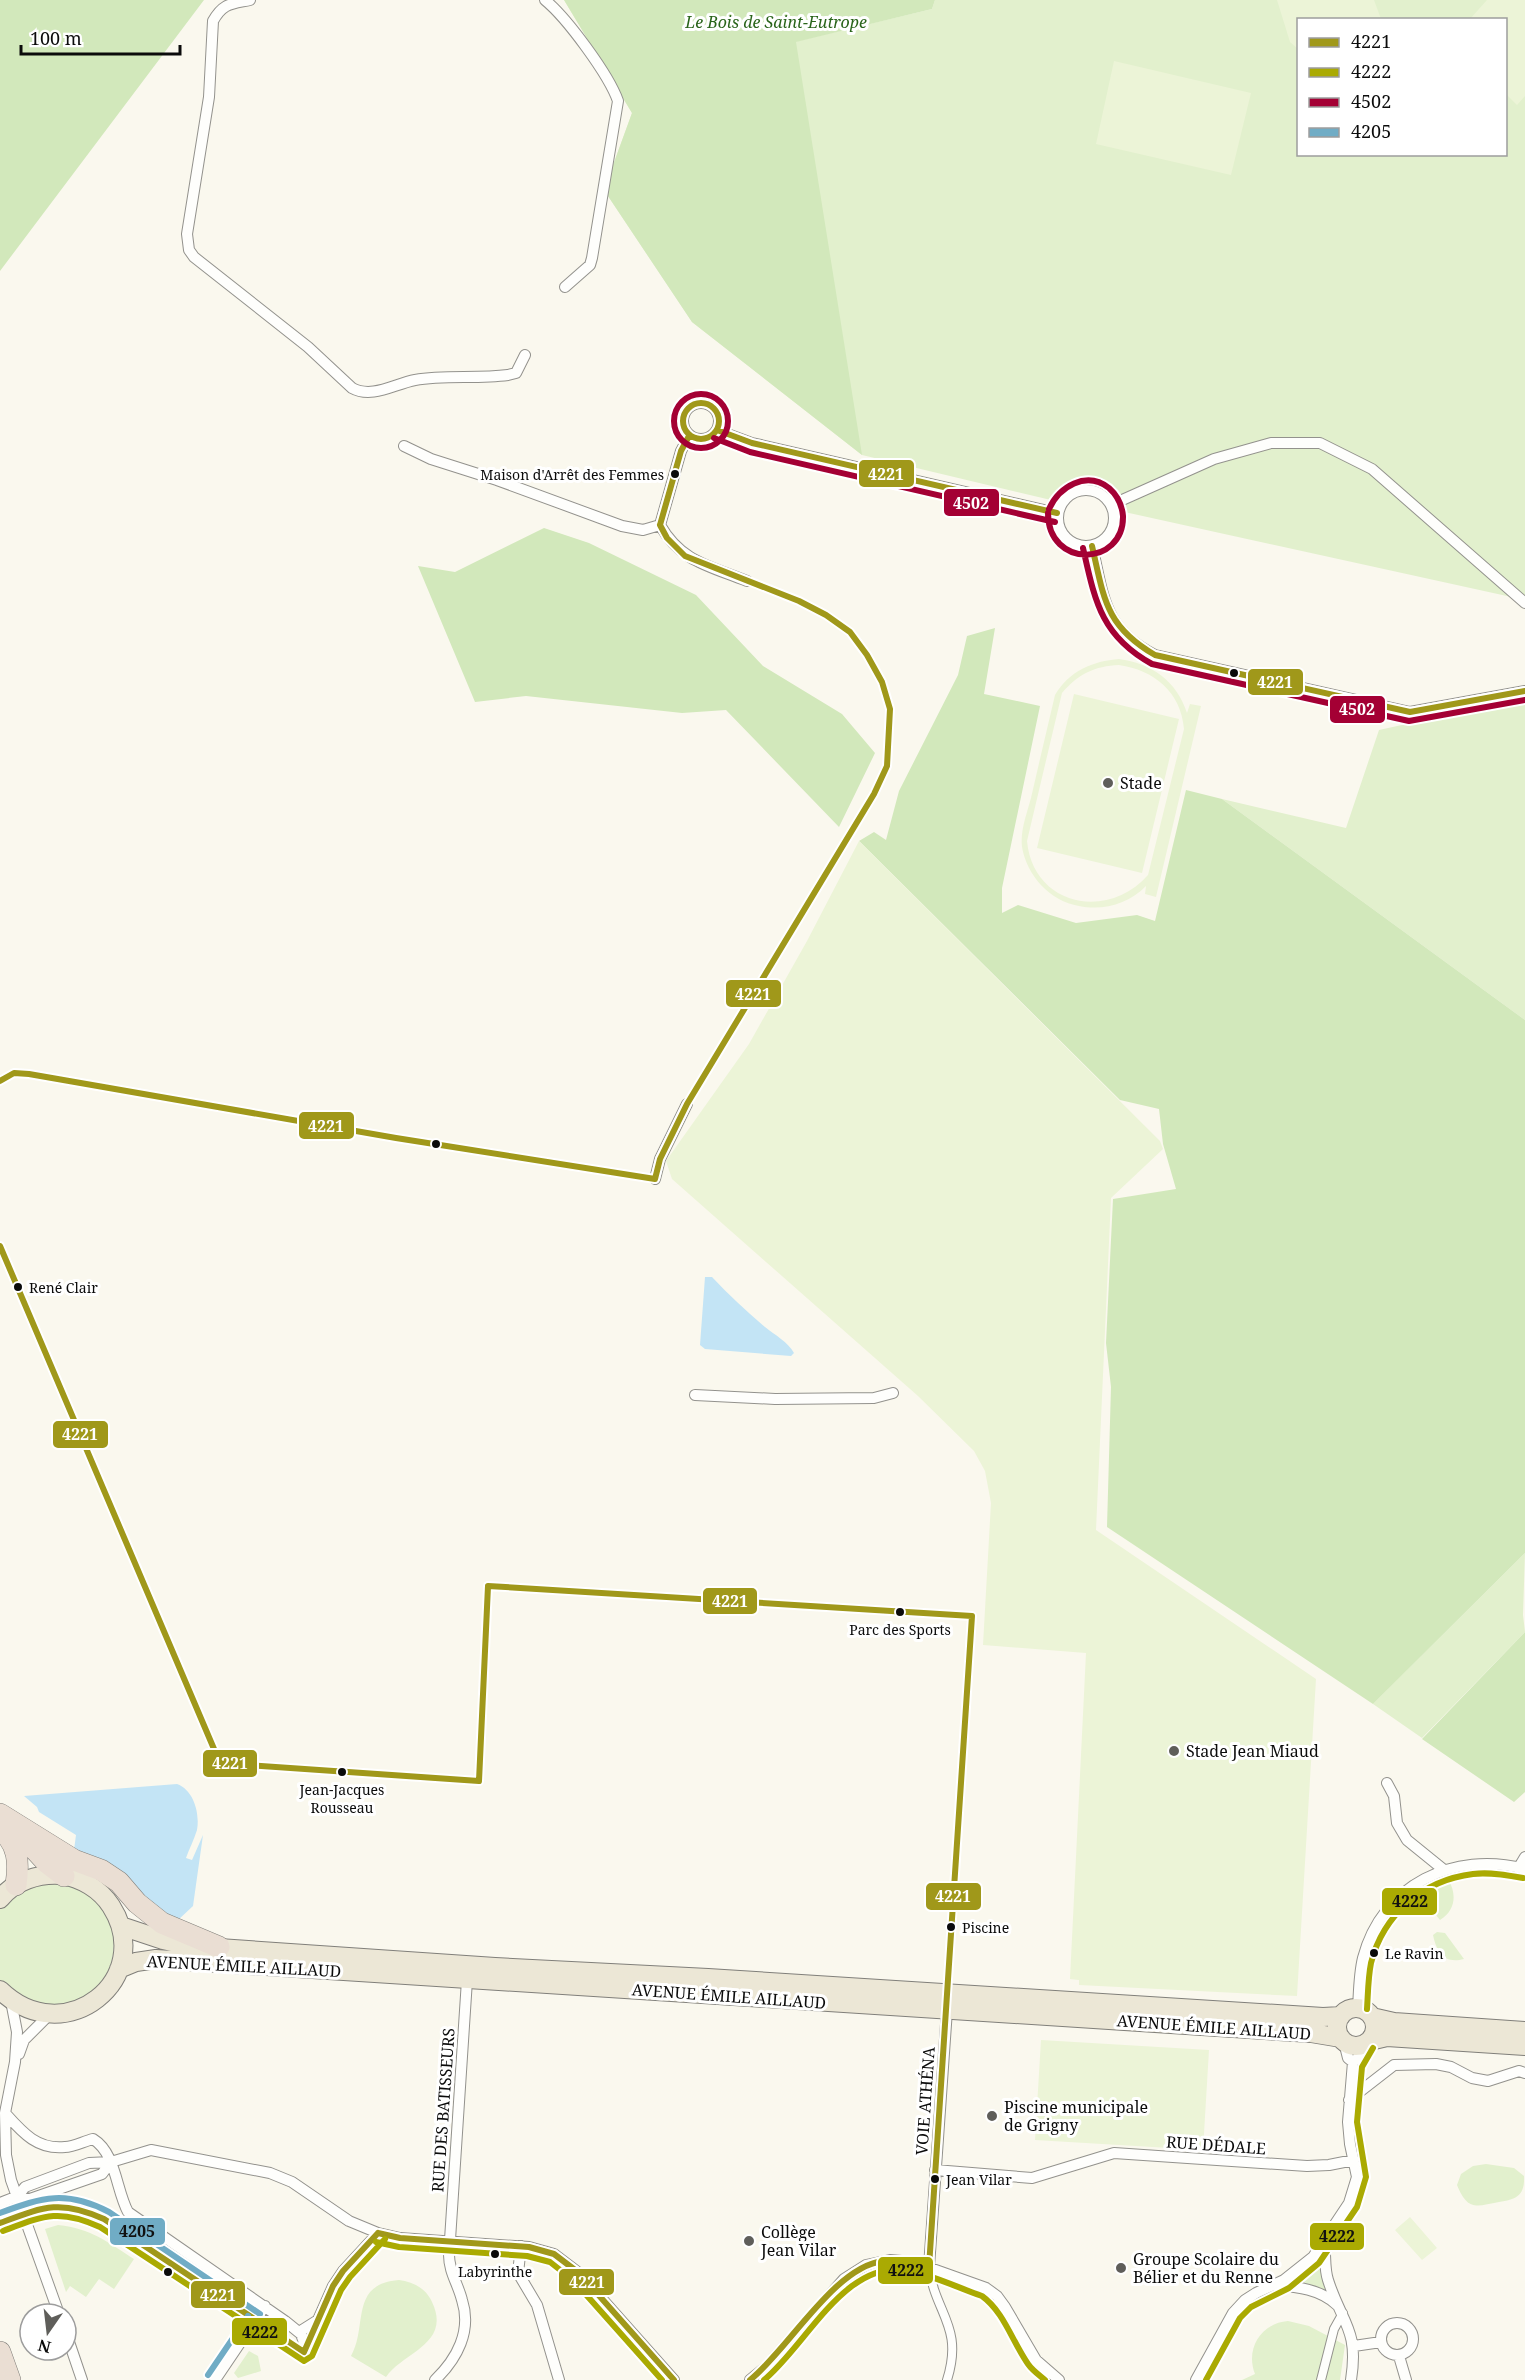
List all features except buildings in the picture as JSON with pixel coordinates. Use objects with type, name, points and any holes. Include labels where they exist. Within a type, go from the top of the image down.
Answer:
[{"type":"highway","points":[[0,1814],[47,1863],[64,1876]]},
{"type":"highway","points":[[0,1814],[74,1860],[101,1870],[119,1882],[137,1903],[162,1923],[219,1947]]},
{"type":"highway","points":[[0,1829],[17,1852],[16,1885]]},
{"type":"highway","points":[[0,2352],[10,2380]]},
{"type":"main road","points":[[0,1899],[16,1885],[43,1876],[74,1878],[95,1889],[106,1900],[121,1926],[123,1949],[119,1969],[106,1990],[91,2004],[66,2013],[49,2015],[31,2011],[5,1996]]},
{"type":"main road","name":"AVENUE ÉMILE AILLAUD","points":[[121,1926],[162,1940],[190,1946],[1323,2018],[1357,2014],[1394,2022],[1525,2031]]},
{"type":"main road","name":"AVENUE ÉMILE AILLAUD","points":[[119,1969],[136,1962],[156,1959],[1320,2034],[1342,2040]]},
{"type":"main road","points":[[1367,2042],[1375,2029],[1357,2014],[1337,2027],[1342,2040],[1355,2046],[1387,2037],[1525,2046]]},
{"type":"street","points":[[250,0],[225,6],[213,21],[209,97],[187,234],[189,250],[194,257],[308,347],[352,388],[360,392],[369,393],[414,380],[508,375],[516,373],[525,355]]},
{"type":"street","points":[[545,0],[559,11],[569,24],[611,85],[618,101],[592,258],[590,265],[565,287]]},
{"type":"street","points":[[692,404],[711,406],[719,417],[717,430],[713,435],[702,440],[689,436],[683,428],[683,415],[692,404]]},
{"type":"street","points":[[717,430],[752,443],[1057,513]]},
{"type":"street","points":[[689,436],[681,451],[660,525],[667,538],[685,556],[747,582]]},
{"type":"street","points":[[1111,505],[1214,459],[1271,443],[1320,443],[1372,469],[1525,603]]},
{"type":"street","points":[[404,446],[431,459],[497,480],[622,526],[643,530],[660,525]]},
{"type":"street","points":[[1076,491],[1096,492],[1105,497],[1111,505],[1114,519],[1110,533],[1105,539],[1092,546],[1082,546],[1065,538],[1058,525],[1057,513],[1061,504],[1076,491]]},
{"type":"street","points":[[1092,546],[1103,596],[1110,614],[1127,638],[1155,655],[1410,712],[1525,691]]},
{"type":"street","points":[[655,1179],[660,1159],[687,1104]]},
{"type":"street","points":[[695,1395],[775,1399],[874,1398],[893,1393]]},
{"type":"street","points":[[1387,1783],[1394,1796],[1397,1823],[1407,1840],[1443,1870]]},
{"type":"street","points":[[1357,2014],[1363,1959],[1375,1927],[1390,1905],[1423,1879],[1443,1870],[1482,1863],[1522,1868],[1525,1857]]},
{"type":"street","name":"RUE DES BATISSEURS","points":[[435,2380],[456,2355],[464,2333],[465,2310],[449,2268],[449,2241],[467,1980]]},
{"type":"street","points":[[5,1996],[17,2032],[15,2062],[5,2113],[6,2155],[11,2180],[55,2302]]},
{"type":"street","name":"VOIE ATHÉNA","points":[[928,2267],[946,2010]]},
{"type":"street","points":[[15,2062],[24,2040],[49,2015]]},
{"type":"street","points":[[1342,2040],[1348,2058],[1353,2062]]},
{"type":"street","points":[[1196,2380],[1233,2313],[1256,2293],[1275,2285],[1302,2266],[1324,2242],[1353,2195],[1357,2177],[1350,2144],[1349,2100],[1353,2062],[1358,2058],[1367,2042]]},
{"type":"street","points":[[1349,2100],[1394,2065],[1425,2064],[1451,2067],[1472,2078],[1488,2081],[1519,2071],[1525,2073]]},
{"type":"street","points":[[5,2113],[30,2140],[42,2144],[65,2147],[93,2139],[102,2145],[111,2163],[123,2203],[134,2217],[265,2306],[299,2332],[306,2348]]},
{"type":"street","points":[[0,2203],[18,2196],[25,2187],[89,2163],[111,2163],[151,2150],[270,2173],[292,2182],[349,2221],[378,2233],[400,2238],[542,2249],[571,2265],[674,2380]]},
{"type":"street","name":"RUE DÉDALE","points":[[935,2170],[1032,2178],[1114,2153],[1307,2166],[1354,2160]]},
{"type":"street","points":[[299,2332],[318,2320],[338,2278],[378,2233]]},
{"type":"street","points":[[1324,2242],[1328,2279],[1354,2346],[1351,2380]]},
{"type":"street","points":[[521,2246],[518,2273],[537,2305],[559,2380]]},
{"type":"street","points":[[750,2380],[766,2367],[843,2279],[866,2265],[890,2260],[913,2262],[986,2288],[997,2296],[1036,2360],[1059,2380]]},
{"type":"street","points":[[928,2267],[931,2282],[948,2321],[954,2345],[947,2380]]},
{"type":"street","points":[[1275,2285],[1316,2291],[1330,2298],[1341,2310]]},
{"type":"street","points":[[215,2380],[265,2306]]},
{"type":"street","points":[[1321,2380],[1341,2310]]},
{"type":"street","points":[[1400,2323],[1412,2332],[1414,2340],[1412,2348],[1399,2356],[1391,2355],[1384,2350],[1381,2342],[1386,2328],[1400,2323]]},
{"type":"street","points":[[1354,2346],[1381,2342]]},
{"type":"street","points":[[1399,2356],[1406,2380]]},
{"type":"street","points":[[76,2362],[82,2380]]},
{"type":"green space","points":[[0,0],[204,0],[0,271]]},
{"type":"green space","points":[[564,0],[777,46],[932,9],[935,0],[1525,0],[1525,600],[1120,511],[1105,491],[1079,484],[1051,500],[862,455],[692,322],[604,190],[632,113]]},
{"type":"green space","name":"Le Bois de Saint-Eutrope","points":[[564,0],[935,0],[932,9],[796,42],[862,455],[692,322],[604,190],[632,113]]},
{"type":"green space","points":[[1277,0],[1374,0],[1381,18],[1297,18],[1297,48],[1290,42]]},
{"type":"green space","points":[[1487,0],[1525,0],[1525,96],[1517,105],[1507,95],[1507,18],[1471,18]]},
{"type":"green space","points":[[1114,61],[1251,93],[1231,175],[1096,144]]},
{"type":"green space","points":[[544,528],[589,543],[696,595],[763,666],[842,714],[875,753],[839,827],[726,710],[682,713],[526,696],[475,702],[418,566],[455,572]]},
{"type":"green space","points":[[995,628],[984,694],[1040,706],[1002,888],[1002,913],[1018,905],[1076,923],[1137,915],[1155,921],[1186,790],[1222,799],[1525,1020],[1525,1553],[1373,1704],[1107,1527],[1111,1387],[1106,1343],[1113,1199],[1176,1189],[1163,1144],[1159,1109],[1120,1100],[859,841],[874,832],[886,840],[899,791],[958,675],[967,636]]},
{"type":"green space","points":[[1119,659],[1152,669],[1170,683],[1183,702],[1187,713],[1190,704],[1201,706],[1156,897],[1145,894],[1146,886],[1124,902],[1115,905],[1097,908],[1079,906],[1050,893],[1029,868],[1022,847],[1024,822],[1055,695],[1067,680],[1082,669],[1100,662]],"holes":[[[1119,665],[1144,672],[1164,685],[1178,704],[1184,729],[1148,875],[1132,889],[1113,898],[1094,902],[1075,900],[1057,892],[1043,880],[1032,863],[1027,841],[1062,693],[1074,681],[1095,669]]]},
{"type":"green space","name":"Stade","points":[[1074,694],[1179,719],[1142,873],[1037,848]]},
{"type":"green space","points":[[1525,698],[1525,1020],[1222,799],[1346,828],[1379,730]]},
{"type":"green space","points":[[859,841],[1160,1141],[1163,1149],[1111,1198],[1096,1530],[1316,1679],[1297,1996],[1079,1985],[1079,1980],[1070,1979],[1086,1653],[983,1645],[991,1503],[985,1471],[974,1451],[918,1396],[672,1179],[666,1161],[749,1044],[807,941]]},
{"type":"green space","points":[[1525,1553],[1523,1615],[1525,1632],[1422,1738],[1373,1704]]},
{"type":"green space","points":[[1525,1632],[1525,1792],[1514,1802],[1422,1739]]},
{"type":"green space","points":[[41,1881],[67,1883],[82,1888],[96,1899],[106,1913],[112,1928],[114,1945],[105,1977],[94,1991],[77,2002],[38,2006],[18,1995],[0,1981],[0,1908],[3,1902]]},
{"type":"green space","points":[[1449,1881],[1454,1897],[1452,1907],[1440,1920],[1422,1898]]},
{"type":"green space","points":[[1437,1932],[1445,1933],[1464,1959],[1451,1960],[1442,1956],[1433,1935]]},
{"type":"green space","points":[[1041,2040],[1209,2050],[1203,2150],[1035,2140]]},
{"type":"green space","points":[[1486,2164],[1514,2168],[1524,2176],[1521,2192],[1515,2198],[1479,2205],[1465,2200],[1457,2185],[1461,2174],[1473,2166]]},
{"type":"green space","points":[[1410,2217],[1437,2248],[1422,2260],[1395,2230]]},
{"type":"green space","points":[[58,2225],[90,2233],[134,2259],[114,2289],[99,2279],[86,2297],[70,2286],[66,2292],[45,2229]]},
{"type":"green space","points":[[1318,2259],[1322,2259],[1327,2293],[1295,2282]]},
{"type":"green space","points":[[399,2280],[423,2289],[432,2302],[436,2316],[436,2328],[431,2338],[423,2346],[386,2377],[351,2356],[356,2344],[366,2298],[373,2289],[383,2283]]},
{"type":"green space","points":[[1288,2321],[1309,2326],[1345,2345],[1340,2380],[1242,2380],[1255,2374],[1252,2355],[1263,2332],[1278,2323]]},
{"type":"green space","points":[[249,2351],[258,2356],[261,2371],[238,2378],[234,2373]]},
{"type":"water","points":[[705,1277],[712,1277],[751,1315],[785,1342],[794,1353],[791,1356],[705,1349],[700,1345]]},
{"type":"water","points":[[177,1784],[188,1791],[192,1797],[198,1817],[197,1830],[186,1858],[192,1860],[203,1835],[193,1906],[177,1921],[167,1917],[104,1860],[74,1850],[76,1835],[39,1812],[37,1807],[24,1796]]},
{"type":"transit line","name":"4502","points":[[696,394],[706,394],[716,398],[724,406],[728,421],[724,436],[716,444],[706,448],[696,448],[686,444],[678,436],[674,426],[674,416],[678,406],[686,398],[696,394]]},
{"type":"transit line","name":"4221","points":[[701,403],[714,408],[719,421],[714,434],[701,439],[688,434],[683,421],[688,408],[701,403]]},
{"type":"transit line","name":"4221","points":[[717,430],[752,443],[1057,513]]},
{"type":"transit line","name":"4221","points":[[660,525],[681,451],[689,436]]},
{"type":"transit line","name":"4502","points":[[714,438],[750,452],[1055,522]]},
{"type":"transit line","name":"4502","points":[[1048,513],[1051,531],[1060,544],[1072,552],[1086,555],[1100,552],[1112,545],[1120,533],[1123,516],[1121,504],[1112,491],[1100,483],[1083,481],[1066,488],[1049,509]]},
{"type":"transit line","name":"4221","points":[[655,1179],[660,1159],[687,1104],[874,794],[887,766],[890,709],[882,682],[867,655],[850,632],[826,615],[799,601],[685,556],[667,538],[660,525]]},
{"type":"transit line","name":"4221","points":[[1092,546],[1109,609],[1126,633],[1155,655],[1410,712],[1525,691]]},
{"type":"transit line","name":"4502","points":[[1083,548],[1097,601],[1111,629],[1121,642],[1152,664],[1409,721],[1525,700]]},
{"type":"transit line","name":"4221","points":[[0,1081],[14,1073],[29,1074],[396,1138],[655,1179]]},
{"type":"transit line","name":"4221","points":[[0,1246],[217,1756],[231,1764],[479,1781]]},
{"type":"transit line","name":"4221","points":[[488,1586],[972,1616]]},
{"type":"transit line","name":"4221","points":[[479,1781],[488,1586]]},
{"type":"transit line","name":"4221","points":[[929,2267],[972,1616]]},
{"type":"transit line","name":"4222","points":[[1367,2009],[1370,1969],[1377,1946],[1395,1915],[1408,1903],[1422,1892],[1438,1884],[1473,1874],[1486,1873],[1523,1878]]},
{"type":"transit line","name":"4222","points":[[1206,2380],[1240,2318],[1251,2307],[1289,2288],[1319,2263],[1357,2207],[1366,2177],[1357,2122],[1362,2067],[1373,2048]]},
{"type":"transit line","name":"4205","points":[[0,2213],[29,2203],[54,2198],[67,2198],[94,2205],[109,2212],[260,2314]]},
{"type":"transit line","name":"4221","points":[[0,2223],[40,2209],[63,2207],[104,2219],[304,2352],[333,2286],[343,2271],[378,2233]]},
{"type":"transit line","name":"4222","points":[[3,2231],[51,2216],[73,2218],[100,2227],[304,2361],[312,2356],[341,2290],[385,2239]]},
{"type":"transit line","name":"4221","points":[[378,2233],[400,2238],[529,2247],[554,2254],[579,2273],[674,2380]]},
{"type":"transit line","name":"4222","points":[[376,2242],[399,2247],[527,2256],[550,2262],[573,2280],[662,2380]]},
{"type":"transit line","name":"4221","points":[[750,2380],[765,2367],[829,2293],[847,2278],[865,2267],[883,2261],[929,2267]]},
{"type":"transit line","name":"4222","points":[[764,2380],[848,2289],[867,2276],[889,2270],[921,2273],[982,2296],[1002,2318],[1030,2366],[1045,2380]]},
{"type":"transit line","name":"4205","points":[[208,2375],[248,2316]]},
{"type":"place","name":"Maison d'Arrêt des Femmes","points":[[675,474]]},
{"type":"place","name":"Stade","points":[[1108,783]]},
{"type":"place","name":"René Clair","points":[[18,1287]]},
{"type":"place","name":"Parc des Sports","points":[[900,1612]]},
{"type":"place","name":"Stade Jean Miaud","points":[[1174,1751]]},
{"type":"place","name":"Jean-Jacques Rousseau","points":[[342,1772]]},
{"type":"place","name":"Piscine","points":[[951,1927]]},
{"type":"place","name":"Le Ravin","points":[[1374,1953]]},
{"type":"place","name":"Piscine municipale de Grigny","points":[[992,2116]]},
{"type":"place","name":"Jean Vilar","points":[[935,2179]]},
{"type":"place","name":"Collège Jean Vilar","points":[[749,2241]]},
{"type":"place","name":"Labyrinthe","points":[[495,2254]]},
{"type":"place","name":"Groupe Scolaire du Bélier et du Renne","points":[[1121,2268]]}]
